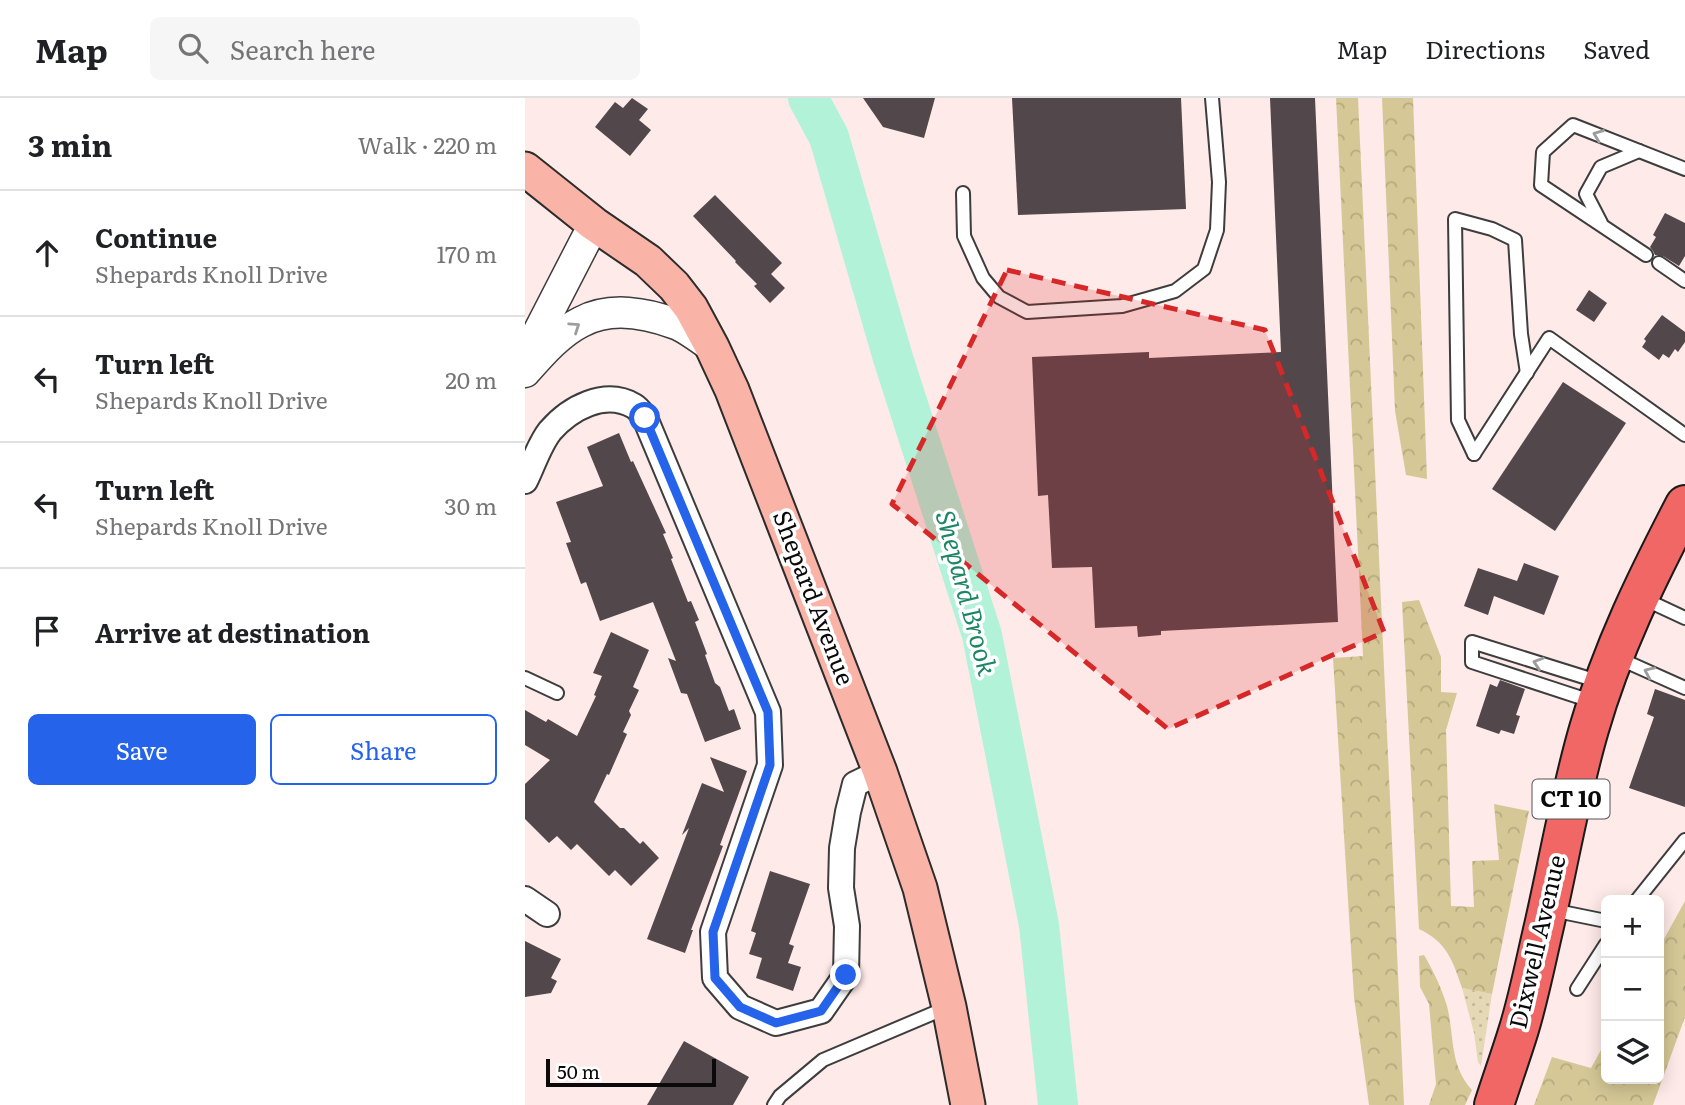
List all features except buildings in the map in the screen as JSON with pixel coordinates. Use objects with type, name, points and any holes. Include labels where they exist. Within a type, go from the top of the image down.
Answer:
[{"type":"main road","name":"Shepard Avenue","points":[[525,169],[594,224],[648,261],[674,286],[691,308],[712,347],[732,390],[880,772],[920,888],[949,1007],[968,1105]]},
{"type":"main road","name":"Dixwell Avenue","points":[[1494,1105],[1520,1027],[1588,730],[1604,681],[1638,597],[1685,505]]},
{"type":"street","points":[[525,358],[594,224]]},
{"type":"street","points":[[525,372],[549,345],[580,322],[607,314],[636,313],[677,324],[712,347]]},
{"type":"street","points":[[525,481],[549,432],[584,404],[607,400],[636,407],[645,418],[768,712],[770,765],[713,932],[715,978],[740,1007],[776,1023],[821,1011],[846,975],[847,926],[841,888],[842,848],[848,812],[855,784],[880,772]]},
{"type":"street","points":[[525,899],[547,914]]},
{"type":"lane","points":[[963,193],[964,236],[983,278],[999,297],[1027,312],[1122,306],[1175,291],[1204,269],[1217,230],[1219,182],[1212,98]]},
{"type":"lane","points":[[1646,255],[1541,185],[1543,152],[1573,125],[1685,169]]},
{"type":"lane","points":[[1603,226],[1586,194],[1601,167],[1639,151]]},
{"type":"lane","points":[[1527,373],[1521,334],[1515,240],[1492,229],[1455,219],[1458,420],[1474,454],[1527,373],[1549,338],[1685,435]]},
{"type":"lane","points":[[1659,263],[1685,281]]},
{"type":"lane","points":[[1638,597],[1685,618]]},
{"type":"lane","points":[[1604,681],[1472,642],[1472,662],[1604,681],[1685,688]]},
{"type":"lane","points":[[525,678],[557,693]]},
{"type":"lane","points":[[1641,895],[1685,839]]},
{"type":"lane","points":[[1548,909],[1601,920]]},
{"type":"lane","points":[[1577,989],[1601,952]]},
{"type":"lane","points":[[774,1105],[780,1096],[823,1060],[949,1007]]},
{"type":"highlighted area","points":[[1007,270],[1265,330],[1384,632],[1168,729],[892,504]]},
{"type":"shaded area","points":[[1462,988],[1492,994],[1481,1066],[1478,1062],[1474,1033]]},
{"type":"green space","points":[[1336,98],[1358,98],[1404,1105],[1369,1105],[1354,997],[1333,658],[1363,656]]},
{"type":"green space","points":[[1382,98],[1413,98],[1427,479],[1406,475],[1395,411]]},
{"type":"green space","points":[[1419,600],[1441,657],[1441,692],[1457,693],[1446,730],[1451,906],[1474,907],[1472,861],[1499,860],[1494,804],[1529,811],[1492,994],[1462,988],[1443,946],[1419,929],[1402,602]]},
{"type":"green space","points":[[1685,901],[1685,1017],[1664,1075],[1664,958],[1664,939]]},
{"type":"green space","points":[[1424,955],[1447,1006],[1456,1060],[1472,1090],[1465,1105],[1429,1105],[1436,1084],[1429,1004],[1420,987],[1419,956]]},
{"type":"green space","points":[[1601,1050],[1601,1084],[1661,1084],[1653,1105],[1534,1105],[1552,1057],[1591,1068]]},
{"type":"waterway","name":"Shepard Brook","points":[[808,98],[829,137],[893,358],[982,635],[1039,925],[1058,1105]]},
{"type":"route","points":[[645,418],[768,712],[770,765],[713,932],[715,978],[740,1007],[776,1023],[821,1011],[846,975]]}]
